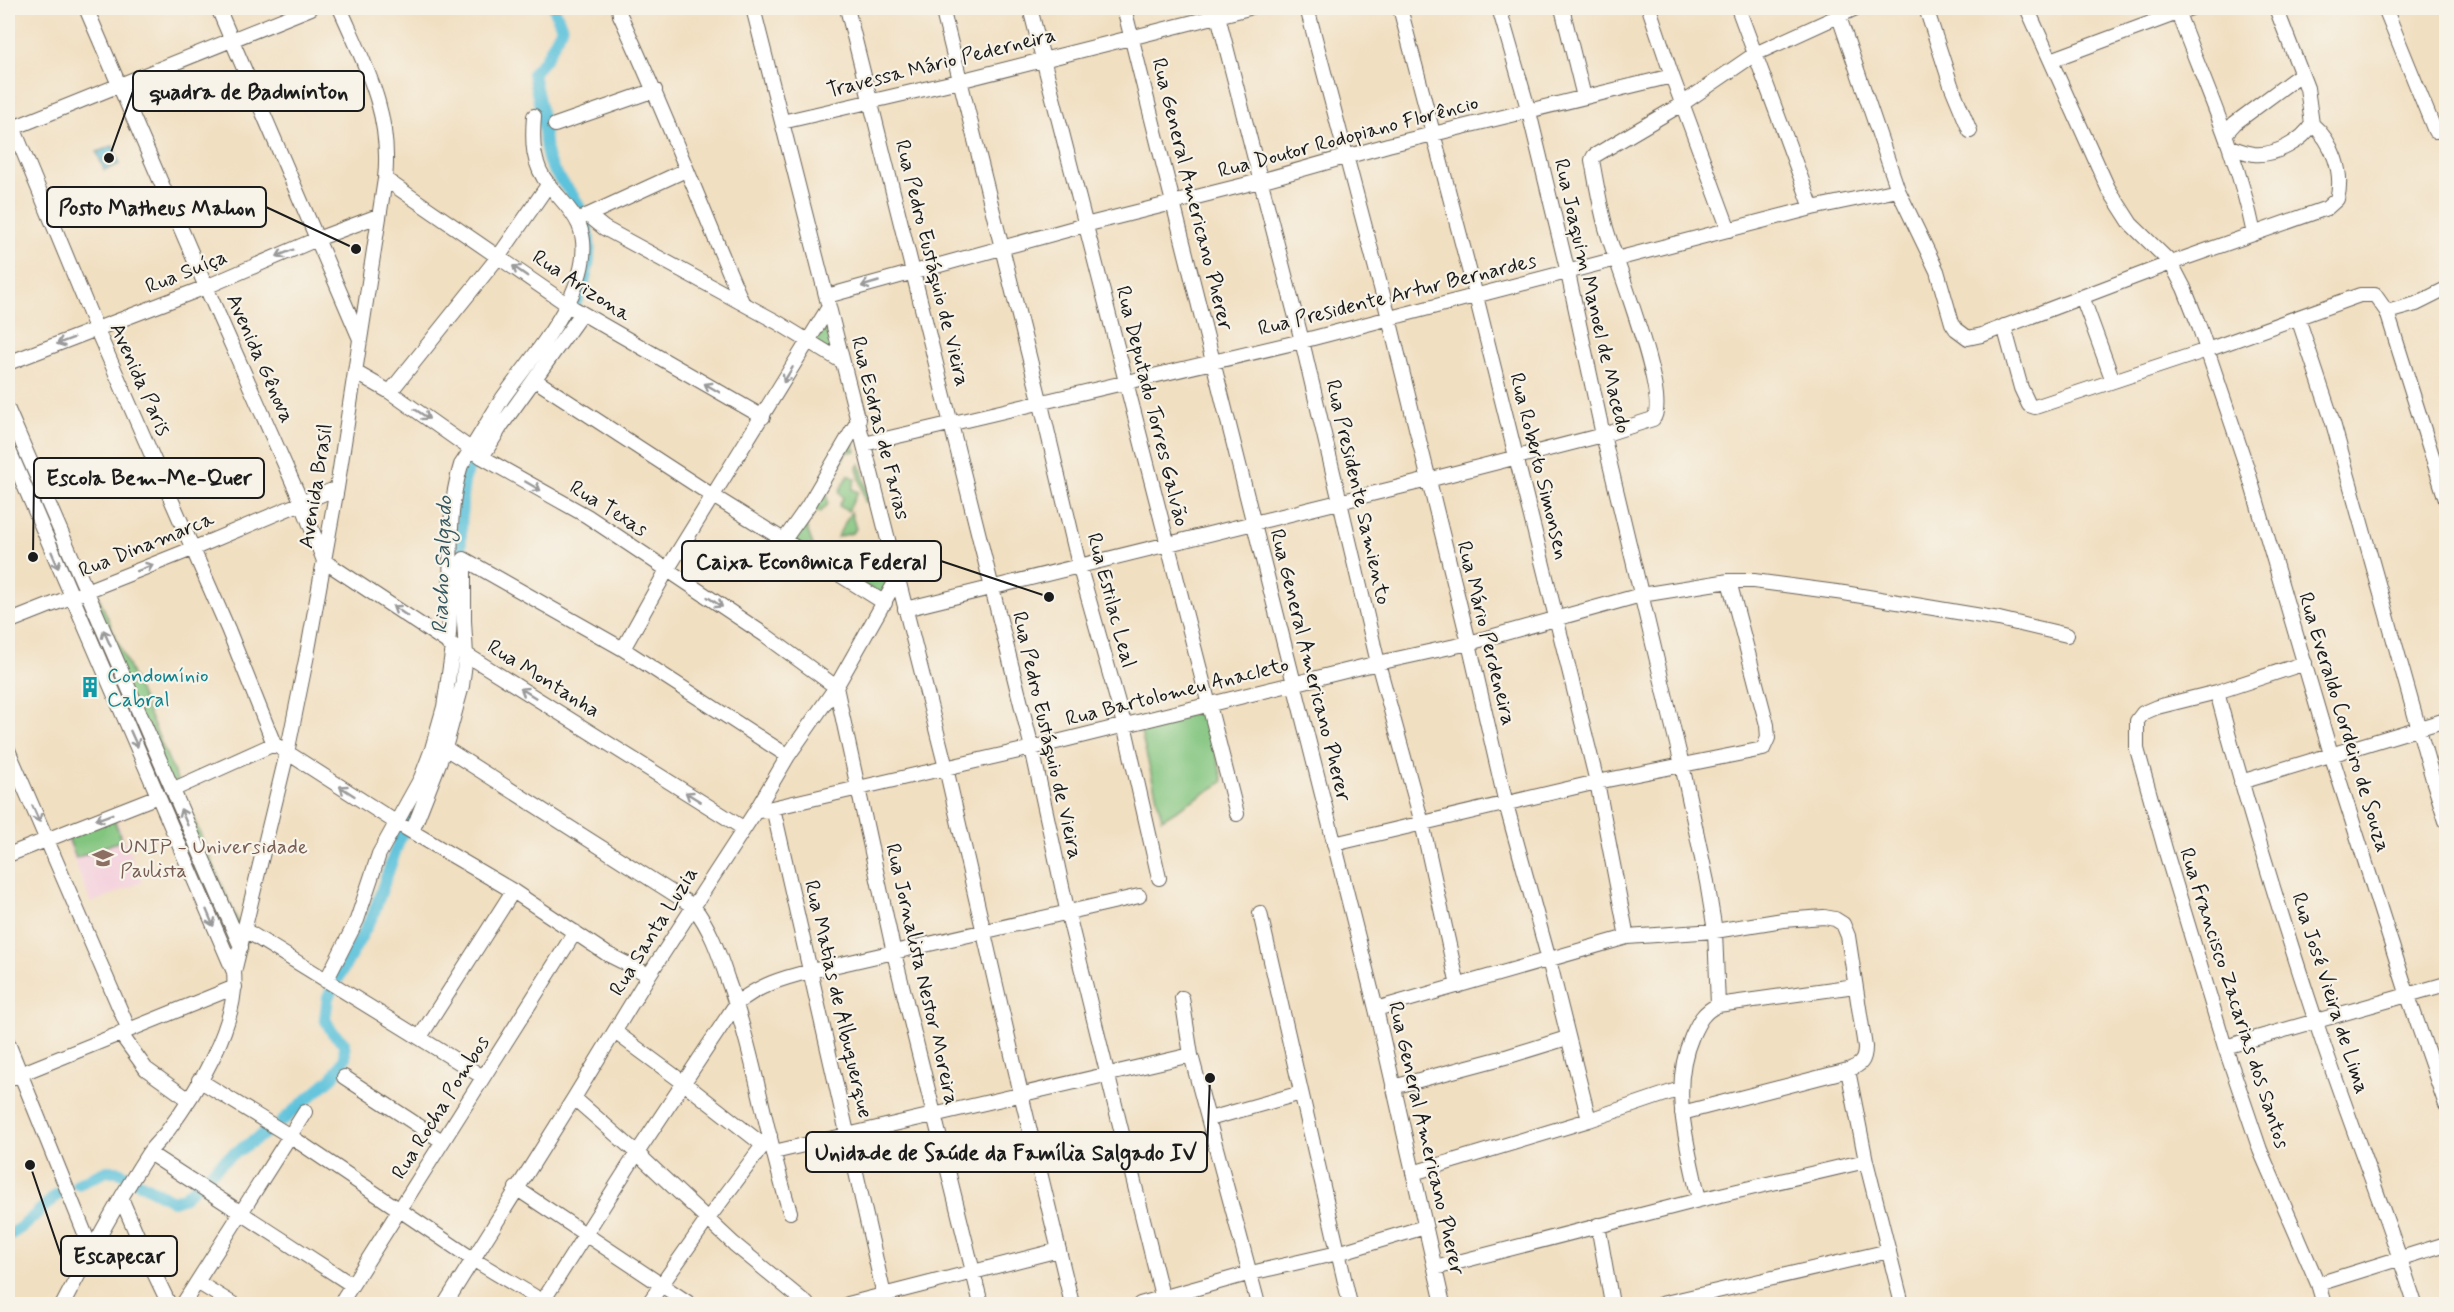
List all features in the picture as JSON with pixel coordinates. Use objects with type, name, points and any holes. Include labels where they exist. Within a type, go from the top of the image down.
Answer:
[{"type":"street","name":"Avenida Gênova","points":[[86,8],[301,501],[324,561]]},
{"type":"street","points":[[218,8],[360,339]]},
{"type":"street","points":[[9,124],[311,8]]},
{"type":"street","name":"Avenida Brasil","points":[[234,972],[287,753],[324,561],[385,179],[386,140],[380,110],[373,84],[340,8]]},
{"type":"street","points":[[619,8],[742,302]]},
{"type":"street","name":"Rua Esdras de Farias","points":[[753,8],[946,768],[1020,1094],[1072,1305]]},
{"type":"street","name":"Rua Pedro Eustáquio de Vieira","points":[[848,8],[1032,748],[1068,914],[1163,1302]]},
{"type":"street","name":"Rua Estilac Leal","points":[[942,8],[1079,565],[1124,724],[1159,878]]},
{"type":"street","name":"Rua Deputado Torres Galvão","points":[[1030,8],[1237,814]]},
{"type":"street","name":"Rua General Americano Pherer","points":[[1124,8],[1376,1009],[1443,1305]]},
{"type":"street","name":"Travessa Mário Pederneira","points":[[782,122],[1132,38],[1216,12],[1249,8]]},
{"type":"street","name":"Rua Mário Perdeneira","points":[[1307,8],[1389,318],[1506,804],[1549,960],[1588,1120]]},
{"type":"street","name":"Rua Roberto Simonsen","points":[[1400,8],[1476,296],[1598,782],[1627,937]]},
{"type":"street","name":"Rua Joaquim Manoel de Macedo","points":[[1499,8],[1530,112],[1569,273],[1603,435],[1682,765],[1707,882],[1714,931],[1718,1005]]},
{"type":"street","points":[[1562,8],[1584,98]]},
{"type":"street","points":[[1649,8],[1729,230]]},
{"type":"street","points":[[1738,8],[1812,208]]},
{"type":"street","points":[[905,609],[1428,480],[1603,435],[1653,419],[1658,410],[1656,392],[1634,309],[1606,227],[1592,160],[1594,156],[1682,104],[1755,54],[1837,11],[1856,8]]},
{"type":"street","points":[[1926,8],[1951,85],[1970,131]]},
{"type":"street","name":"Rua Everaldo Cordeiro de Souza","points":[[2027,8],[2114,198],[2131,224],[2171,263],[2184,288],[2247,468],[2331,754],[2408,996],[2446,1105]]},
{"type":"street","points":[[1837,11],[1898,190],[1937,271],[1948,312],[1956,329],[1968,338],[2326,208],[2337,200],[2339,177],[2329,143],[2312,124],[2307,88],[2276,8]]},
{"type":"street","points":[[2385,8],[2435,131]]},
{"type":"street","points":[[2050,60],[2182,9],[2199,69],[2226,133],[2248,205],[2254,234]]},
{"type":"street","name":"Rua Presidente Samiento","points":[[1216,12],[1302,341],[1378,663],[1422,823],[1458,986]]},
{"type":"street","points":[[2226,133],[2241,118],[2301,74]]},
{"type":"street","name":"Rua Doutor Rodopiano Florêncio","points":[[828,302],[913,271],[1432,134],[1672,76]]},
{"type":"street","points":[[555,125],[655,90]]},
{"type":"street","points":[[327,981],[351,936],[364,904],[379,854],[404,827],[445,748],[459,703],[452,600],[452,526],[456,485],[461,465],[478,454],[535,380],[575,309],[583,239],[580,227],[571,210],[548,185],[538,167],[532,145],[534,116]]},
{"type":"street","name":"Avenida Paris","points":[[9,124],[274,744]]},
{"type":"street","points":[[2230,147],[2251,154],[2269,152],[2298,140],[2312,124]]},
{"type":"street","points":[[686,170],[587,216],[604,228],[742,302],[841,361]]},
{"type":"street","name":"Rua Arizona","points":[[385,179],[575,309],[763,417]]},
{"type":"street","points":[[390,392],[498,256],[548,185]]},
{"type":"street","name":"Rua Presidente Artur Bernardes","points":[[864,444],[1302,341],[1812,208],[1898,190]]},
{"type":"street","name":"Rua Suíça","points":[[8,363],[206,287],[317,239],[378,216]]},
{"type":"street","points":[[2387,312],[2416,304],[2446,289]]},
{"type":"street","points":[[2004,326],[2025,399],[2035,407],[2207,350],[2347,300],[2368,294],[2375,295],[2387,312],[2446,500]]},
{"type":"street","points":[[2083,298],[2113,381]]},
{"type":"street","points":[[623,649],[667,570],[808,342],[828,302]]},
{"type":"street","points":[[478,454],[503,399],[545,342],[575,309]]},
{"type":"street","points":[[2298,318],[2333,423],[2418,729],[2446,820]]},
{"type":"street","name":"Rua Texas","points":[[355,372],[390,392],[478,454],[587,516],[765,635],[836,687]]},
{"type":"street","points":[[535,380],[713,496],[885,603]]},
{"type":"street","points":[[8,410],[241,947]]},
{"type":"street","points":[[784,540],[808,506],[859,419]]},
{"type":"street","points":[[8,448],[234,972],[235,987],[222,1035],[200,1080],[129,1185],[63,1305]]},
{"type":"street","name":"Rua Dinamarca","points":[[8,622],[87,592],[301,501],[337,488]]},
{"type":"street","points":[[404,827],[439,729],[464,621],[464,559],[623,649],[788,756]]},
{"type":"street","name":"Rua Montanha","points":[[324,561],[457,649],[743,828]]},
{"type":"street","name":"Rua Santa Luzia","points":[[445,1305],[649,975],[755,812],[788,756],[836,687],[897,579]]},
{"type":"street","points":[[1334,844],[1598,782],[1757,751],[1766,744],[1767,725],[1728,581]]},
{"type":"street","name":"Rua Bartolomeu Anacleto","points":[[755,812],[1032,748],[1378,663],[1469,644],[1641,595],[1728,581],[1754,581],[1867,597],[1999,619],[2067,635]]},
{"type":"street","points":[[2217,692],[2305,663]]},
{"type":"street","name":"Rua Jornalista Nestor Moreira","points":[[836,687],[894,952],[971,1272],[981,1305]]},
{"type":"street","name":"Rua Francisco Zacarias dos Santos","points":[[2217,692],[2157,707],[2144,713],[2137,721],[2137,749],[2225,1047],[2260,1150],[2318,1284],[2324,1305]]},
{"type":"street","name":"Rua José Vieira de Lima","points":[[2217,692],[2241,782],[2316,1023],[2401,1259],[2415,1305]]},
{"type":"street","points":[[2241,782],[2446,720]]},
{"type":"street","points":[[172,790],[274,744],[404,827],[513,891],[608,954],[649,975]]},
{"type":"street","points":[[445,748],[693,906],[705,922],[714,940],[736,1004],[769,1144],[790,1212]]},
{"type":"street","points":[[8,750],[47,839],[124,1031],[146,1069],[188,1099]]},
{"type":"street","points":[[8,855],[158,796]]},
{"type":"street","name":"Rua Matias de Albuquerque","points":[[773,808],[885,1299]]},
{"type":"street","points":[[420,1037],[513,891]]},
{"type":"street","points":[[200,1080],[290,1136],[474,1260],[544,1304],[637,1153],[736,1004],[772,981],[1139,897]]},
{"type":"street","points":[[1260,913],[1350,1305]]},
{"type":"street","points":[[1376,1009],[1627,937],[1714,931],[1783,920],[1824,917],[1835,919],[1843,924],[1848,936],[1865,1047],[1865,1059],[1862,1064],[1848,1070],[1682,1113]]},
{"type":"street","points":[[245,930],[483,1077]]},
{"type":"street","name":"Rua Rocha Pombos","points":[[340,1305],[575,932]]},
{"type":"street","points":[[2225,1047],[2316,1023],[2446,984]]},
{"type":"street","points":[[1699,1200],[1682,1113],[1680,1089],[1684,1063],[1699,1022],[1708,1010],[1718,1005],[1855,986]]},
{"type":"street","points":[[14,1076],[235,987]]},
{"type":"street","points":[[1182,998],[1191,1055],[1258,1305]]},
{"type":"street","points":[[615,1032],[769,1144],[849,1135],[1191,1055]]},
{"type":"street","points":[[1393,1087],[1567,1038]]},
{"type":"street","points":[[8,1043],[14,1076],[92,1251]]},
{"type":"street","points":[[1848,1070],[1866,1161],[1902,1305]]},
{"type":"street","points":[[344,1077],[442,1141]]},
{"type":"street","points":[[1413,1173],[1588,1120],[1680,1089]]},
{"type":"street","points":[[1209,1119],[1301,1093]]},
{"type":"street","points":[[574,1098],[637,1153],[707,1220],[807,1305]]},
{"type":"street","points":[[183,1305],[306,1112]]},
{"type":"street","points":[[648,1305],[707,1220],[769,1144]]},
{"type":"street","points":[[149,1153],[352,1285]]},
{"type":"street","points":[[1435,1268],[1598,1225],[1866,1161]]},
{"type":"street","points":[[516,1188],[690,1305]]},
{"type":"street","points":[[122,1198],[169,1305]]},
{"type":"street","points":[[1598,1225],[1612,1305]]},
{"type":"street","points":[[1140,1305],[1163,1302],[1251,1273],[1338,1253],[1425,1227]]},
{"type":"street","points":[[2318,1284],[2446,1244]]},
{"type":"street","points":[[848,1305],[885,1299],[971,1272],[1059,1250]]},
{"type":"street","points":[[1661,1304],[1889,1251]]},
{"type":"street","points":[[197,1282],[233,1305]]},
{"type":"street","points":[[74,1283],[75,1305]]},
{"type":"shaded area","name":"UNIP - Universidade Paulista","points":[[114,814],[142,882],[91,903],[64,833]]},
{"type":"green space","points":[[829,320],[834,354],[814,343]]},
{"type":"green space","points":[[852,442],[856,451],[847,452],[826,489],[828,504],[820,512],[809,512]]},
{"type":"green space","points":[[860,464],[871,505],[865,501],[857,467]]},
{"type":"green space","points":[[848,475],[855,479],[852,489],[858,492],[848,511],[839,506],[843,498],[839,492]]},
{"type":"green space","points":[[851,512],[856,529],[852,533],[837,537]]},
{"type":"green space","points":[[804,520],[808,523],[806,526],[814,548],[820,552],[818,555],[792,539]]},
{"type":"green space","points":[[880,544],[889,578],[882,596],[829,562],[831,558],[866,580],[883,570],[876,545]]},
{"type":"green space","points":[[94,586],[246,941],[239,963],[78,592]]},
{"type":"green space","points":[[1206,711],[1223,782],[1162,819],[1139,724]]},
{"type":"green space","points":[[113,817],[122,840],[76,858],[67,835]]},
{"type":"water","points":[[113,146],[120,164],[104,170],[97,152]]},
{"type":"waterway","name":"Riacho Salgado","points":[[541,359],[575,305],[588,266],[589,245],[586,225],[578,204],[549,162],[533,73],[546,58],[562,28],[554,8]]},
{"type":"waterway","name":"Riacho Salgado","points":[[460,570],[462,497],[465,475],[483,446]]},
{"type":"waterway","name":"Riacho Salgado","points":[[282,1121],[333,1077],[345,1058],[344,1043],[332,1032],[325,1019],[328,997],[373,915],[400,838],[410,821]]},
{"type":"waterway","name":"Riacho Salgado","points":[[78,1184],[107,1171],[117,1171],[173,1201],[184,1197],[227,1158],[273,1128]]},
{"type":"waterway","name":"Riacho Salgado","points":[[8,1236],[22,1227],[58,1194]]},
{"type":"place","name":"quadra de Badminton","points":[[109,158]]},
{"type":"place","name":"Posto Matheus Mahon","points":[[356,249]]},
{"type":"place","name":"Escola Bem-Me-Quer","points":[[33,557]]},
{"type":"place","name":"Caixa Econômica Federal","points":[[1049,597]]},
{"type":"place","name":"Condomínio Cabral","points":[[90,687]]},
{"type":"place","name":"UNIP - Universidade Paulista","points":[[103,858]]},
{"type":"place","name":"Unidade de Saúde da Família Salgado IV","points":[[1210,1078]]},
{"type":"place","name":"Escapecar","points":[[30,1165]]}]
